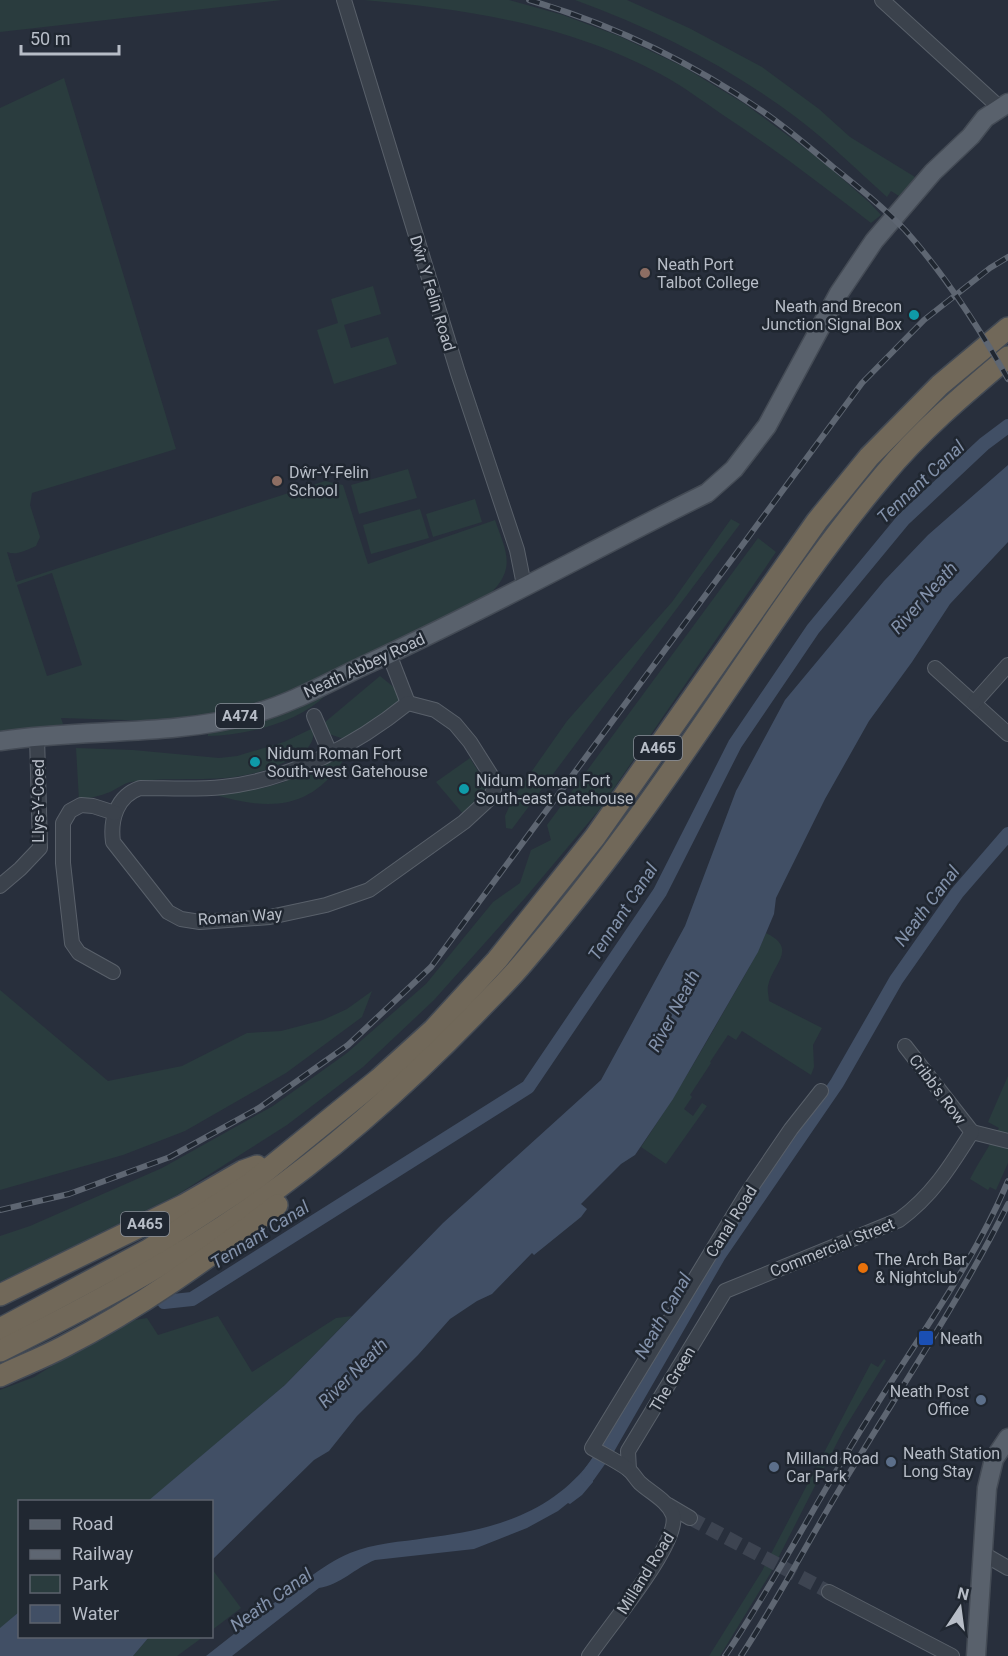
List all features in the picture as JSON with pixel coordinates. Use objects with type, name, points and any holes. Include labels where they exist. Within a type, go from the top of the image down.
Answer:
[{"type":"highway","name":"A465","points":[[0,1351],[90,1306],[290,1152],[379,1079],[434,1030],[497,960],[595,837],[817,521],[870,457],[932,393],[1008,328]]},
{"type":"highway","name":"A465","points":[[0,1329],[153,1259],[247,1210],[308,1166],[421,1070],[522,965],[623,838],[833,538],[884,474],[915,440],[959,398],[1008,357]]},
{"type":"highway","name":"A465","points":[[0,1295],[184,1204],[243,1171],[290,1152]]},
{"type":"highway","name":"A465","points":[[0,1376],[62,1347],[149,1298],[216,1252],[281,1202],[308,1166]]},
{"type":"main road","name":"Neath Abbey Road","points":[[0,741],[37,736],[161,730],[254,714],[324,686],[503,598],[524,585],[707,493],[734,469],[767,426],[839,293],[874,241],[933,172],[971,136],[1005,110]]},
{"type":"main road","points":[[976,1656],[987,1488],[994,1459],[1007,1442]]},
{"type":"street","name":"Dŵr Y Felin Road","points":[[344,0],[458,374],[517,550],[524,585]]},
{"type":"street","points":[[882,0],[1005,110]]},
{"type":"street","points":[[113,972],[79,953],[72,943],[63,863],[63,823],[70,811],[81,805],[115,813],[125,796],[140,788],[222,788],[301,768],[363,734],[408,703],[389,654]]},
{"type":"street","points":[[974,703],[1008,665]]},
{"type":"street","points":[[935,668],[1008,734]]},
{"type":"street","name":"Roman Way","points":[[115,813],[111,830],[113,842],[168,912],[181,919],[200,921],[270,917],[327,905],[369,890],[464,822],[490,798],[494,789],[494,780],[470,742],[455,724],[435,710],[408,703]]},
{"type":"street","points":[[314,716],[330,753]]},
{"type":"street","name":"Llys-Y-Coed","points":[[0,886],[40,848],[37,736]]},
{"type":"street","name":"Cribb's Row","points":[[905,1046],[972,1132]]},
{"type":"street","name":"Canal Road","points":[[592,1448],[746,1195],[820,1091]]},
{"type":"street","points":[[972,1132],[1008,1141]]},
{"type":"street","name":"Commercial Street","points":[[725,1291],[899,1220],[915,1208],[943,1178],[972,1132]]},
{"type":"street","name":"The Green","points":[[629,1470],[628,1451],[725,1291]]},
{"type":"street","name":"Milland Road","points":[[589,1656],[629,1602],[668,1542],[674,1522],[667,1505],[629,1470],[592,1448]]},
{"type":"street","points":[[667,1505],[690,1518]]},
{"type":"street","points":[[982,1553],[1008,1568]]},
{"type":"street","points":[[830,1592],[952,1656]]},
{"type":"green space","points":[[0,0],[282,0],[0,32]]},
{"type":"green space","points":[[364,0],[509,0],[563,15],[619,36],[682,66],[745,104],[821,160],[881,215],[871,223],[778,153],[684,88],[635,61],[560,33],[522,23],[443,9]]},
{"type":"green space","points":[[575,0],[627,0],[689,28],[762,67],[819,109],[850,137],[915,177],[911,185],[899,196],[891,191],[887,197],[809,127],[745,82],[662,37]]},
{"type":"green space","points":[[64,78],[176,449],[32,493],[30,505],[40,537],[36,546],[25,551],[7,552],[16,582],[325,481],[343,485],[368,564],[495,520],[507,559],[503,576],[489,595],[266,701],[219,714],[156,721],[61,718],[63,724],[0,735],[0,108]],"holes":[[[52,573],[82,665],[47,676],[17,585]]]},
{"type":"green space","points":[[373,286],[381,314],[344,325],[351,348],[388,337],[397,364],[334,384],[317,330],[338,323],[331,299]]},
{"type":"green space","points":[[408,469],[417,498],[359,514],[351,485]]},
{"type":"green space","points":[[475,499],[482,522],[433,537],[426,514]]},
{"type":"green space","points":[[420,509],[429,538],[371,554],[363,525]]},
{"type":"green space","points":[[731,519],[740,524],[512,829],[506,828],[505,816],[513,798],[567,721],[672,602]]},
{"type":"green space","points":[[758,538],[776,552],[599,810],[525,898],[434,1000],[363,1067],[287,1125],[177,1195],[0,1282],[0,1236],[30,1226],[162,1168],[273,1106],[347,1053],[426,984],[493,902],[520,883],[531,850],[551,840],[547,825]]},
{"type":"green space","points":[[380,676],[396,689],[399,701],[394,708],[347,737],[341,738],[326,733],[324,723]]},
{"type":"green space","points":[[326,695],[301,713],[271,726],[239,733],[208,736],[208,733],[256,721]]},
{"type":"green space","points":[[311,729],[314,731],[312,742],[303,752],[269,769],[230,778],[131,782],[113,791],[79,800],[76,748],[133,750],[219,758],[237,756],[284,742]]},
{"type":"green space","points":[[352,746],[339,767],[324,783],[309,794],[293,801],[275,804],[256,803],[212,794],[263,788],[284,782]]},
{"type":"green space","name":"Nidum Roman Fort South-east Gatehouse","points":[[470,758],[487,786],[482,799],[464,815],[436,782]]},
{"type":"green space","points":[[766,933],[776,939],[782,951],[770,978],[769,1001],[822,1028],[813,1045],[814,1067],[811,1075],[742,1031],[736,1040],[728,1035],[690,1095],[692,1097],[684,1109],[693,1116],[702,1103],[707,1106],[666,1164],[641,1147],[707,1042]]},
{"type":"green space","points":[[0,990],[108,1081],[182,1066],[247,1033],[281,1031],[323,1020],[347,1009],[372,991],[362,1017],[286,1073],[185,1131],[123,1155],[0,1190]]},
{"type":"green space","points":[[1008,1076],[1008,1163],[996,1190],[990,1187],[988,1190],[970,1179],[999,1128],[988,1122]]},
{"type":"green space","points":[[218,1316],[252,1372],[336,1318],[352,1316],[285,1385],[150,1500],[18,1500],[18,1613],[0,1629],[0,1390],[34,1377],[123,1322],[147,1318],[158,1335]]},
{"type":"green space","points":[[884,1359],[886,1361],[843,1431],[770,1574],[720,1656],[709,1656],[762,1571],[871,1363],[878,1367]]},
{"type":"green space","points":[[213,1570],[241,1608],[213,1629]]},
{"type":"green space","points":[[148,1638],[202,1638],[177,1656],[133,1656]]},
{"type":"water","name":"River Neath","points":[[1008,465],[1008,542],[950,604],[869,721],[825,799],[776,898],[774,914],[758,952],[673,1099],[635,1155],[621,1164],[581,1204],[587,1209],[581,1217],[534,1255],[532,1253],[492,1294],[450,1319],[418,1355],[357,1416],[329,1451],[314,1460],[213,1559],[213,1500],[149,1500],[285,1385],[443,1223],[601,1080],[685,926],[736,791],[785,700],[884,581],[928,535]]},
{"type":"water","points":[[593,1458],[603,1465],[582,1495],[527,1528],[474,1549],[375,1560],[341,1580],[319,1588],[232,1656],[206,1656],[281,1598],[339,1558],[368,1547],[450,1535],[497,1524],[519,1516],[559,1493]]},
{"type":"water","points":[[18,1613],[18,1638],[148,1638],[133,1656],[0,1656],[0,1628]]},
{"type":"waterway","name":"Tennant Canal","points":[[164,1302],[192,1299],[528,1087],[660,892],[735,744],[813,629],[903,520],[984,444],[1008,426]]},
{"type":"waterway","name":"Neath Canal","points":[[588,1476],[608,1448],[719,1255],[837,1083],[896,980],[957,893],[1008,834]]},
{"type":"tunnel","points":[[690,1518],[829,1592]]},
{"type":"railway","points":[[529,0],[590,21],[650,46],[735,93],[789,131],[870,197],[905,230],[961,302],[1008,379]]},
{"type":"railway","points":[[0,1210],[69,1194],[170,1157],[259,1108],[348,1045],[431,967],[862,383],[924,320],[990,268],[1008,257]]},
{"type":"railway","points":[[725,1656],[887,1388],[961,1272],[1008,1181]]},
{"type":"railway","points":[[741,1656],[953,1305],[1008,1204]]},
{"type":"place","name":"Neath Port Talbot College","points":[[645,273]]},
{"type":"place","name":"Neath and Brecon Junction Signal Box","points":[[914,315]]},
{"type":"place","name":"Dŵr-Y-Felin School","points":[[277,481]]},
{"type":"place","name":"Nidum Roman Fort South-west Gatehouse","points":[[255,762]]},
{"type":"place","name":"Nidum Roman Fort South-east Gatehouse","points":[[464,789]]},
{"type":"place","name":"The Arch Bar & Nightclub","points":[[863,1268]]},
{"type":"place","name":"Neath","points":[[926,1338]]},
{"type":"place","name":"Neath Post Office","points":[[981,1400]]},
{"type":"place","name":"Neath Station Long Stay","points":[[891,1462]]},
{"type":"place","name":"Milland Road Car Park","points":[[774,1467]]}]
